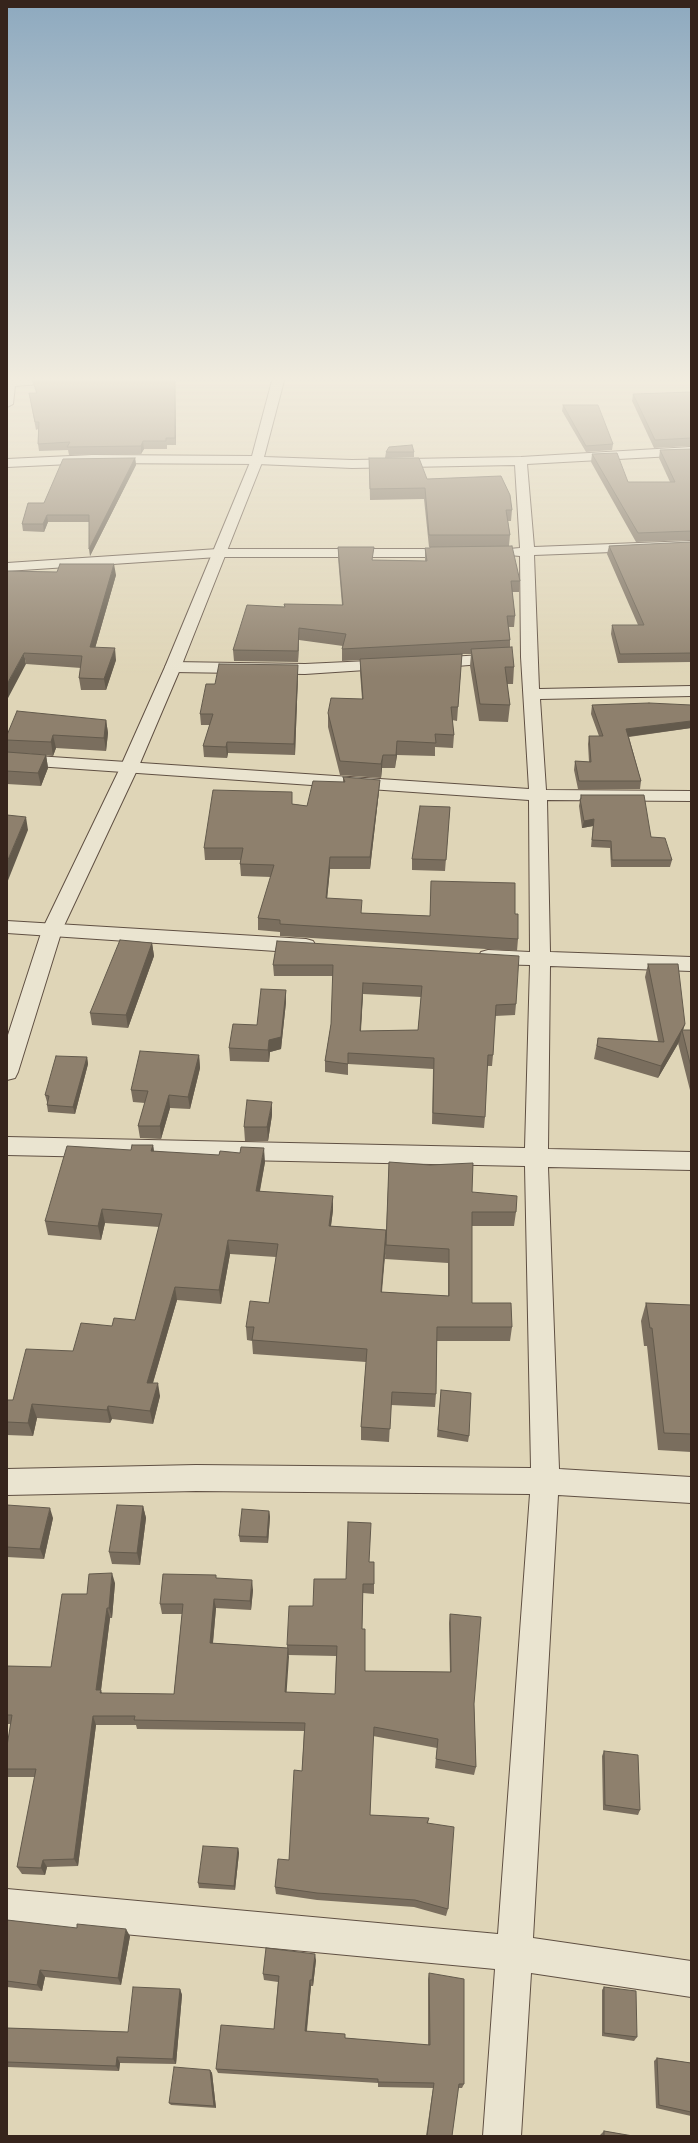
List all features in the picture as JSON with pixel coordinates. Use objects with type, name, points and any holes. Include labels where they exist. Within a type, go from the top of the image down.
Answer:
[{"type":"street","points":[[7,1072],[52,930],[129,768],[173,667],[250,477]]},
{"type":"street","points":[[502,2136],[545,1481],[536,1156],[540,960],[538,795],[533,694],[529,658],[527,551],[522,477]]},
{"type":"street","points":[[498,553],[691,545]]},
{"type":"street","points":[[7,567],[218,553],[470,553]]},
{"type":"street","points":[[173,667],[305,669],[529,658]]},
{"type":"street","points":[[533,694],[691,691]]},
{"type":"street","points":[[7,759],[538,795],[691,796]]},
{"type":"street","points":[[7,927],[327,947]]},
{"type":"street","points":[[469,956],[540,960],[691,964]]},
{"type":"street","points":[[7,1146],[536,1156],[691,1161]]},
{"type":"street","points":[[7,1482],[196,1478],[545,1481],[691,1490]]},
{"type":"street","points":[[7,1906],[514,1953],[691,1979]]},
{"type":"building","points":[[55,477],[125,477],[89,549],[89,515],[47,515],[43,524],[22,524],[28,503],[44,503]]},
{"type":"building","points":[[370,477],[426,477],[427,479],[501,477],[510,495],[512,510],[506,510],[510,535],[429,535],[425,488],[370,489]]},
{"type":"building","points":[[605,477],[626,477],[628,482],[675,482],[673,477],[691,477],[691,531],[638,533]]},
{"type":"building","points":[[691,542],[691,653],[620,654],[612,625],[644,625],[609,546]]},
{"type":"building","points":[[512,546],[520,581],[511,581],[515,616],[507,616],[510,640],[342,649],[346,634],[299,628],[298,651],[233,650],[247,605],[285,607],[284,604],[343,605],[338,547],[374,547],[372,560],[427,561],[425,548],[430,547]]},
{"type":"building","points":[[60,564],[114,564],[90,647],[115,648],[104,679],[79,678],[82,656],[24,653],[7,684],[7,571],[57,572]]},
{"type":"building","points":[[512,647],[514,667],[505,667],[510,705],[480,704],[471,649]]},
{"type":"building","points":[[462,654],[458,707],[451,707],[454,735],[435,734],[436,743],[397,741],[396,755],[383,755],[381,764],[340,761],[328,713],[331,698],[363,699],[360,659]]},
{"type":"building","points":[[219,664],[298,665],[294,744],[227,742],[226,747],[203,746],[213,714],[200,714],[206,684],[215,684]]},
{"type":"building","points":[[649,703],[691,705],[691,721],[626,729],[641,781],[579,781],[575,761],[591,762],[589,736],[603,736],[592,705]]},
{"type":"building","points":[[17,711],[106,720],[104,738],[53,735],[51,742],[7,740],[7,735]]},
{"type":"building","points":[[7,752],[46,755],[38,773],[7,771]]},
{"type":"building","points":[[343,777],[380,780],[370,857],[330,857],[326,898],[362,900],[361,913],[430,916],[431,881],[515,883],[515,914],[518,914],[518,939],[280,924],[280,920],[258,918],[274,865],[240,864],[243,848],[204,848],[213,790],[292,792],[292,804],[307,806],[313,781],[345,782]]},
{"type":"building","points":[[581,795],[644,795],[651,837],[665,838],[672,860],[612,860],[611,841],[592,840],[594,819],[584,821],[580,799]]},
{"type":"building","points":[[420,806],[450,807],[446,860],[412,859]]},
{"type":"building","points":[[7,815],[26,817],[7,862]]},
{"type":"building","points":[[120,940],[152,943],[126,1015],[90,1013]]},
{"type":"building","points":[[277,941],[519,956],[516,1004],[496,1005],[493,1055],[488,1055],[485,1117],[433,1113],[434,1058],[348,1053],[348,1064],[325,1061],[331,1024],[333,965],[273,965]],"holes":[[[363,983],[422,986],[418,1030],[360,1031]]]},
{"type":"building","points":[[648,964],[678,964],[685,1024],[661,1066],[597,1046],[598,1038],[664,1042]]},
{"type":"building","points":[[261,989],[286,990],[281,1037],[269,1040],[268,1050],[229,1048],[233,1024],[257,1025]]},
{"type":"building","points":[[682,1030],[691,1030],[691,1067]]},
{"type":"building","points":[[140,1051],[199,1055],[188,1097],[169,1095],[160,1126],[138,1126],[148,1091],[131,1090]]},
{"type":"building","points":[[56,1056],[87,1057],[73,1107],[47,1105],[49,1096],[45,1095]]},
{"type":"building","points":[[247,1100],[272,1102],[267,1127],[244,1127]]},
{"type":"building","points":[[132,1145],[153,1145],[151,1151],[219,1155],[220,1151],[240,1153],[241,1147],[264,1148],[256,1191],[333,1196],[329,1226],[386,1230],[381,1292],[449,1296],[449,1249],[386,1245],[389,1162],[430,1165],[473,1163],[472,1192],[517,1196],[516,1212],[472,1212],[472,1303],[511,1303],[512,1327],[437,1327],[436,1394],[392,1392],[390,1429],[361,1427],[367,1349],[252,1340],[254,1327],[246,1327],[250,1301],[269,1303],[278,1244],[228,1240],[219,1290],[175,1287],[147,1383],[158,1383],[150,1411],[108,1406],[107,1410],[32,1404],[28,1423],[7,1422],[7,1400],[13,1400],[26,1349],[73,1351],[81,1323],[112,1326],[114,1318],[135,1320],[162,1214],[102,1209],[98,1226],[45,1221],[67,1146],[131,1150]]},
{"type":"building","points":[[646,1303],[691,1305],[691,1434],[664,1433],[652,1328],[650,1328]]},
{"type":"building","points":[[441,1390],[471,1393],[469,1436],[438,1430]]},
{"type":"building","points":[[7,1505],[50,1508],[40,1549],[7,1547]]},
{"type":"building","points":[[117,1505],[143,1506],[137,1553],[109,1552]]},
{"type":"building","points":[[242,1509],[269,1511],[267,1537],[239,1536]]},
{"type":"building","points":[[348,1522],[371,1523],[369,1562],[374,1562],[374,1584],[363,1584],[362,1629],[365,1629],[365,1671],[451,1672],[450,1614],[481,1617],[474,1704],[476,1767],[436,1759],[438,1739],[374,1727],[370,1815],[429,1818],[427,1823],[454,1827],[448,1909],[415,1900],[317,1893],[275,1887],[278,1859],[289,1860],[294,1770],[302,1771],[305,1723],[134,1720],[135,1716],[93,1716],[74,1859],[43,1860],[41,1868],[17,1867],[36,1769],[7,1769],[7,1746],[12,1715],[7,1715],[7,1666],[51,1667],[62,1594],[87,1594],[89,1574],[112,1573],[109,1608],[107,1608],[96,1690],[101,1690],[100,1693],[174,1694],[183,1604],[160,1604],[163,1574],[216,1575],[216,1578],[252,1580],[250,1601],[214,1599],[210,1643],[288,1648],[285,1692],[335,1694],[337,1646],[287,1645],[289,1606],[313,1606],[314,1579],[346,1579]]},
{"type":"building","points":[[604,1751],[638,1755],[640,1810],[605,1805]]},
{"type":"building","points":[[203,1846],[238,1848],[234,1886],[198,1883]]},
{"type":"building","points":[[7,1920],[77,1928],[77,1924],[126,1929],[118,1978],[40,1970],[37,1985],[7,1981]]},
{"type":"building","points":[[266,1948],[315,1954],[312,1980],[310,1980],[305,2031],[345,2034],[345,2038],[430,2045],[429,1973],[464,1979],[464,2084],[459,2084],[452,2136],[427,2136],[434,2083],[378,2082],[378,2079],[216,2069],[221,2025],[274,2029],[279,1976],[263,1974]]},
{"type":"building","points":[[133,1987],[180,1989],[173,2059],[117,2057],[116,2066],[7,2062],[7,2028],[128,2032]]},
{"type":"building","points":[[604,1987],[636,1991],[637,2037],[604,2033]]},
{"type":"building","points":[[657,2058],[691,2063],[691,2112],[659,2105]]},
{"type":"building","points":[[174,2067],[210,2070],[214,2106],[169,2103]]},
{"type":"building","points":[[604,2131],[633,2136],[604,2136]]}]
